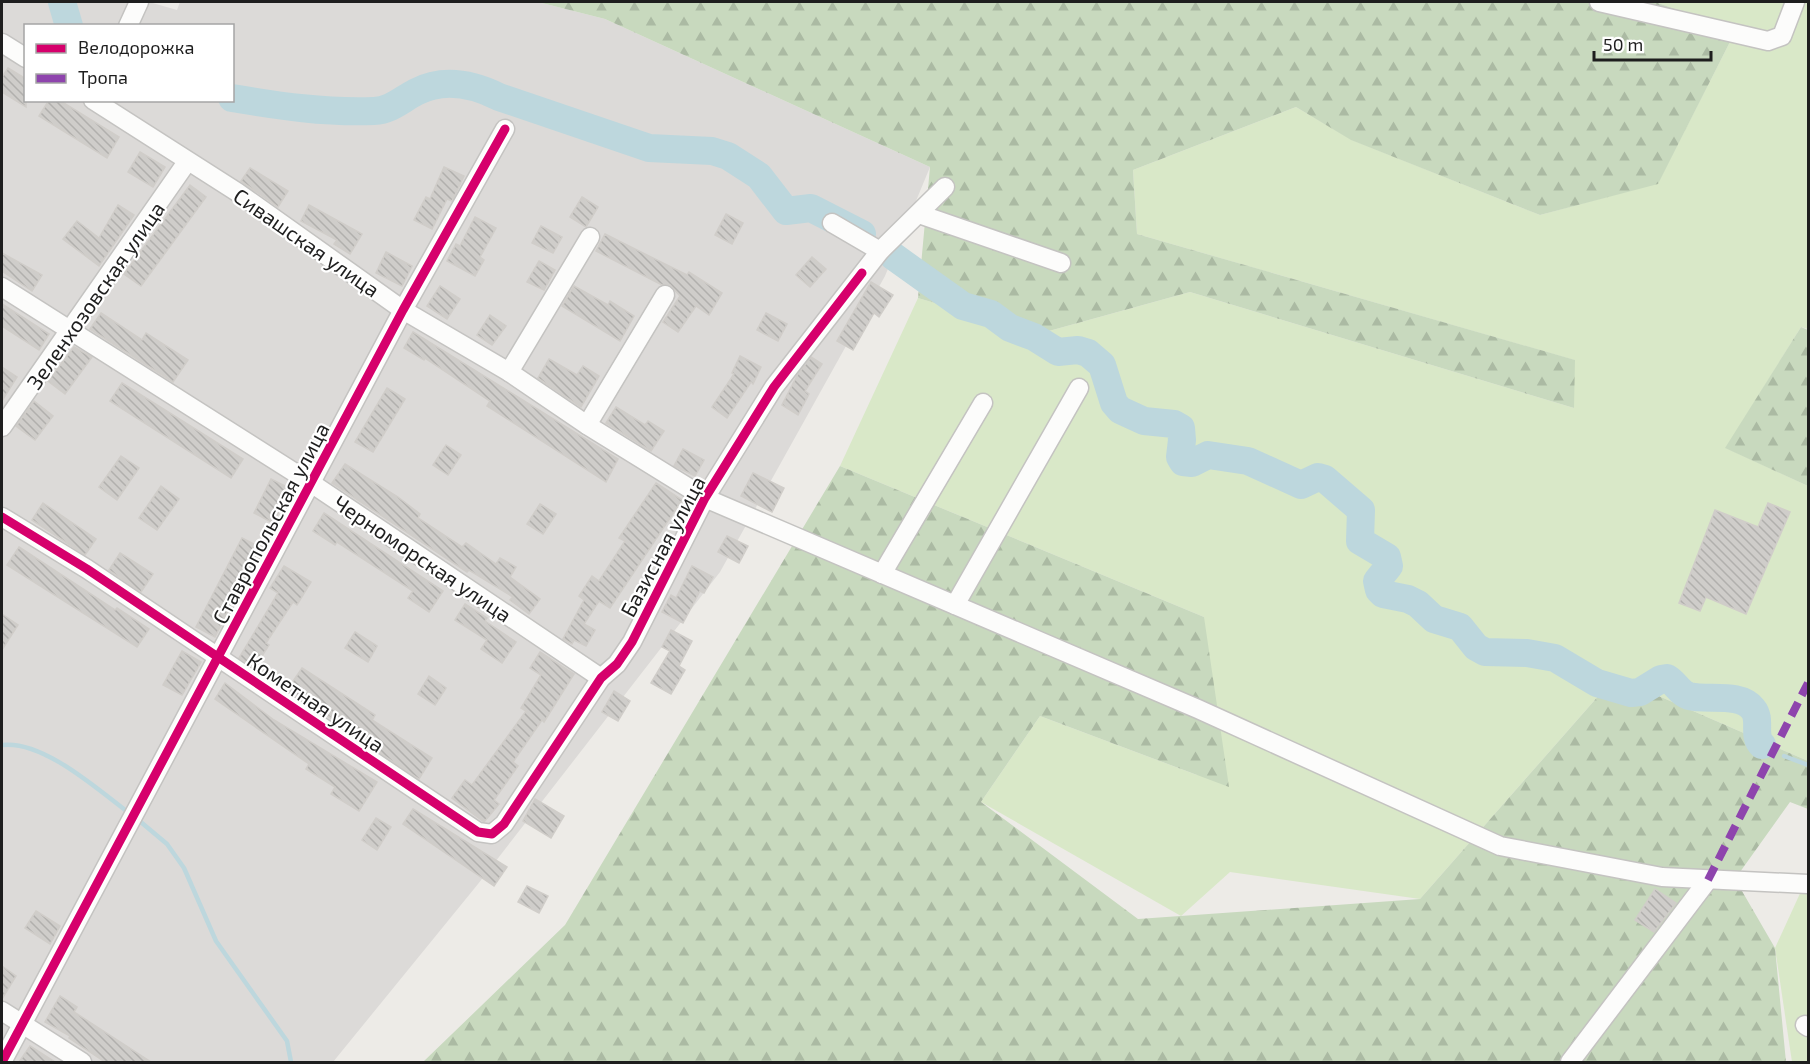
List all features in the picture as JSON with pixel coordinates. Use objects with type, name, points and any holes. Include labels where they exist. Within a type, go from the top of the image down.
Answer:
[{"type":"street","points":[[129,24],[139,2]]},
{"type":"street","points":[[1599,2],[1768,41],[1782,36],[1795,2]]},
{"type":"street","points":[[2,43],[24,57]]},
{"type":"street","name":"Сивашская улица","points":[[96,102],[237,192],[403,310],[509,372],[587,425],[705,498],[1198,709],[1500,846],[1662,877],[1809,884]]},
{"type":"street","name":"Ставропольская улица","points":[[2,1062],[219,659],[403,310],[504,129]]},
{"type":"street","name":"Зеленхозовская улица","points":[[2,427],[187,162]]},
{"type":"street","name":"Базисная улица","points":[[492,834],[504,824],[601,678],[617,664],[632,642],[705,498],[774,387],[880,251],[945,188]]},
{"type":"street","points":[[919,214],[1061,263]]},
{"type":"street","points":[[832,224],[880,251]]},
{"type":"street","points":[[509,372],[590,237]]},
{"type":"street","name":"Черноморская улица","points":[[2,287],[310,483],[601,678]]},
{"type":"street","points":[[587,425],[664,296]]},
{"type":"street","points":[[955,605],[1079,388]]},
{"type":"street","points":[[882,574],[983,403]]},
{"type":"street","name":"Кометная улица","points":[[2,517],[87,569],[478,831],[492,834]]},
{"type":"street","points":[[1570,1062],[1708,880]]},
{"type":"street","points":[[2,1011],[82,1062]]},
{"type":"shaded area","points":[[2,2],[149,2],[177,10],[180,2],[538,2],[605,19],[930,167],[885,276],[720,572],[478,884],[333,1062],[2,1062]]},
{"type":"green space","points":[[538,2],[1655,2],[1736,30],[1658,184],[1540,215],[1351,140],[1296,107],[1133,170],[1137,234],[1575,360],[1574,408],[1190,292],[1038,334],[918,298],[930,167],[605,19]]},
{"type":"green space","points":[[1655,2],[1808,2],[1808,329],[1801,327],[1726,448],[1808,486],[1808,761],[1615,677],[1420,899],[1230,872],[1181,916],[981,802],[1040,716],[1197,775],[1204,617],[840,466],[918,298],[1038,334],[1190,292],[1574,408],[1574,360],[1137,234],[1133,170],[1296,107],[1352,140],[1540,215],[1658,183],[1736,30]]},
{"type":"green space","points":[[1801,327],[1808,330],[1808,486],[1725,448]]},
{"type":"green space","points":[[840,466],[1204,617],[1229,787],[1040,716],[981,802],[1138,919],[1420,899],[1615,677],[1808,761],[1808,809],[1790,802],[1735,879],[1775,948],[1786,1062],[423,1062],[565,925]]},
{"type":"green space","points":[[1808,876],[1808,1062],[1792,1062],[1775,948]]},
{"type":"building","points":[[8,68],[24,78],[26,107],[2,92],[2,77]]},
{"type":"building","points":[[48,102],[62,102],[119,137],[107,158],[39,116]]},
{"type":"building","points":[[140,152],[165,167],[153,187],[128,172]]},
{"type":"building","points":[[444,167],[464,176],[452,201],[447,199],[432,229],[414,220],[426,197],[430,199]]},
{"type":"building","points":[[250,168],[288,191],[278,207],[241,181]]},
{"type":"building","points":[[190,185],[206,197],[141,286],[124,274]]},
{"type":"building","points":[[582,197],[598,207],[586,227],[570,217]]},
{"type":"building","points":[[118,205],[134,215],[99,266],[63,239],[77,221],[99,238]]},
{"type":"building","points":[[309,205],[362,234],[350,254],[334,244],[337,240],[301,221]]},
{"type":"building","points":[[726,214],[743,223],[732,244],[715,235]]},
{"type":"building","points":[[475,217],[496,228],[480,257],[484,260],[475,276],[447,261],[456,244],[460,246]]},
{"type":"building","points":[[541,226],[562,237],[553,253],[532,243]]},
{"type":"building","points":[[605,234],[687,275],[689,272],[722,293],[709,315],[696,306],[678,332],[663,322],[680,296],[670,285],[662,285],[596,251]]},
{"type":"building","points":[[386,252],[412,266],[402,286],[376,273]]},
{"type":"building","points":[[2,253],[42,275],[32,291],[2,271]]},
{"type":"building","points":[[812,257],[826,269],[810,287],[796,275]]},
{"type":"building","points":[[539,261],[555,270],[544,290],[527,282]]},
{"type":"building","points":[[871,282],[893,295],[879,317],[874,313],[853,350],[837,341]]},
{"type":"building","points":[[440,286],[460,299],[447,319],[427,306]]},
{"type":"building","points":[[574,286],[608,305],[610,301],[634,316],[620,341],[562,306]]},
{"type":"building","points":[[2,304],[49,334],[39,350],[2,326]]},
{"type":"building","points":[[101,313],[142,340],[146,333],[188,360],[173,382],[90,329]]},
{"type":"building","points":[[766,313],[787,324],[778,341],[757,330]]},
{"type":"building","points":[[490,315],[506,326],[492,345],[477,335]]},
{"type":"building","points":[[413,332],[618,459],[606,482],[487,406],[490,401],[425,358],[424,360],[404,348]]},
{"type":"building","points":[[74,347],[92,357],[65,394],[48,381]]},
{"type":"building","points":[[740,356],[761,367],[753,384],[751,382],[727,418],[712,407],[734,374],[732,373]]},
{"type":"building","points":[[811,357],[822,364],[805,391],[809,394],[798,415],[782,405],[798,374]]},
{"type":"building","points":[[549,359],[577,375],[583,366],[599,376],[581,407],[538,378]]},
{"type":"building","points":[[2,367],[17,377],[2,401]]},
{"type":"building","points":[[122,383],[243,459],[231,478],[110,401]]},
{"type":"building","points":[[387,388],[405,399],[373,452],[355,442]]},
{"type":"building","points":[[34,401],[53,416],[35,440],[16,426]]},
{"type":"building","points":[[616,407],[645,425],[648,421],[664,431],[651,451],[606,423]]},
{"type":"building","points":[[446,445],[461,455],[448,475],[433,465]]},
{"type":"building","points":[[683,449],[704,460],[695,476],[674,466]]},
{"type":"building","points":[[121,456],[139,468],[117,500],[99,487]]},
{"type":"building","points":[[345,464],[398,497],[420,514],[418,518],[462,547],[466,543],[496,564],[500,558],[516,567],[510,577],[540,599],[529,614],[510,600],[513,597],[469,570],[467,572],[332,483]]},
{"type":"building","points":[[753,473],[784,488],[772,512],[741,496]]},
{"type":"building","points":[[271,479],[291,489],[273,523],[254,513]]},
{"type":"building","points":[[656,483],[682,500],[610,608],[599,601],[584,624],[595,630],[586,646],[574,640],[572,644],[563,639],[584,600],[579,596],[592,576],[599,581],[625,541],[619,538]]},
{"type":"building","points":[[161,486],[179,499],[157,530],[139,518]]},
{"type":"building","points":[[43,503],[96,539],[85,555],[32,520]]},
{"type":"building","points":[[1768,503],[1790,512],[1746,614],[1706,597],[1700,611],[1679,603],[1715,510],[1758,527]]},
{"type":"building","points":[[540,504],[556,514],[543,534],[527,524]]},
{"type":"building","points":[[324,513],[443,591],[429,612],[408,598],[413,591],[337,542],[335,545],[313,531]]},
{"type":"building","points":[[727,536],[748,546],[739,563],[718,552]]},
{"type":"building","points":[[242,538],[260,547],[215,637],[196,627]]},
{"type":"building","points":[[19,547],[115,610],[117,608],[149,629],[137,647],[7,565]]},
{"type":"building","points":[[120,553],[153,574],[141,592],[109,570]]},
{"type":"building","points":[[284,566],[311,582],[297,605],[293,602],[266,643],[269,645],[255,667],[239,658],[278,593],[270,588]]},
{"type":"building","points":[[692,566],[713,577],[704,593],[700,591],[683,623],[662,612],[671,595],[676,598]]},
{"type":"building","points":[[465,604],[487,618],[485,621],[516,642],[502,663],[481,649],[487,640],[455,620]]},
{"type":"building","points":[[2,614],[18,625],[2,650]]},
{"type":"building","points":[[671,630],[692,641],[679,666],[685,670],[671,694],[651,683],[670,651],[662,647]]},
{"type":"building","points":[[355,632],[377,646],[368,662],[345,648]]},
{"type":"building","points":[[182,651],[201,662],[182,695],[163,685]]},
{"type":"building","points":[[540,652],[574,674],[544,722],[542,720],[513,762],[518,766],[494,800],[499,804],[484,822],[452,798],[465,780],[472,785],[526,711],[521,708],[541,675],[530,668]]},
{"type":"building","points":[[302,668],[375,715],[372,720],[432,758],[419,779],[374,749],[376,747],[287,690]]},
{"type":"building","points":[[429,676],[446,688],[435,705],[418,694]]},
{"type":"building","points":[[225,683],[274,720],[377,782],[359,811],[331,794],[335,787],[306,769],[309,764],[215,699]]},
{"type":"building","points":[[614,691],[630,701],[618,721],[602,712]]},
{"type":"building","points":[[535,799],[564,816],[551,838],[523,821]]},
{"type":"building","points":[[413,809],[507,867],[494,886],[403,824]]},
{"type":"building","points":[[376,818],[391,827],[377,850],[362,840]]},
{"type":"building","points":[[527,886],[548,896],[539,913],[518,902]]},
{"type":"building","points":[[1655,889],[1676,903],[1654,932],[1635,920]]},
{"type":"building","points":[[36,911],[60,926],[50,944],[25,928]]},
{"type":"building","points":[[2,966],[16,976],[2,999]]},
{"type":"building","points":[[60,996],[77,1007],[74,1012],[151,1062],[105,1062],[69,1038],[70,1036],[45,1022]]},
{"type":"building","points":[[30,1046],[55,1062],[19,1062]]},
{"type":"waterway","points":[[62,2],[68,24]]},
{"type":"waterway","points":[[234,98],[321,110],[374,111],[391,107],[416,92],[437,85],[468,86],[649,148],[712,151],[728,156],[759,176],[786,211],[811,208],[862,234]]},
{"type":"waterway","points":[[893,256],[963,306],[991,314],[1010,328],[1034,337],[1058,352],[1078,350],[1088,353],[1102,365],[1114,403],[1120,410],[1144,421],[1174,424],[1181,428],[1180,457],[1183,462],[1192,463],[1208,455],[1248,461],[1301,485],[1318,477],[1325,479],[1361,510],[1360,541],[1387,557],[1389,566],[1377,581],[1379,590],[1383,594],[1408,599],[1418,604],[1434,619],[1460,627],[1476,647],[1485,652],[1527,653],[1555,658],[1597,683],[1631,693],[1640,692],[1661,679],[1667,678],[1689,696],[1740,700],[1756,713],[1758,737],[1762,745]]},
{"type":"waterway","points":[[2,745],[35,750],[52,758],[86,780],[129,813]]},
{"type":"waterway","points":[[1784,756],[1808,765]]},
{"type":"waterway","points":[[136,818],[167,844],[184,868],[216,941],[287,1041],[291,1062]]},
{"type":"marked path","points":[[1708,880],[1808,683]]},
{"type":"cycle path","points":[[2,1062],[403,310],[505,129]]},
{"type":"cycle path","points":[[2,517],[87,569],[478,832],[492,834],[504,824],[601,678],[617,664],[632,642],[705,498],[774,387],[862,273]]}]
